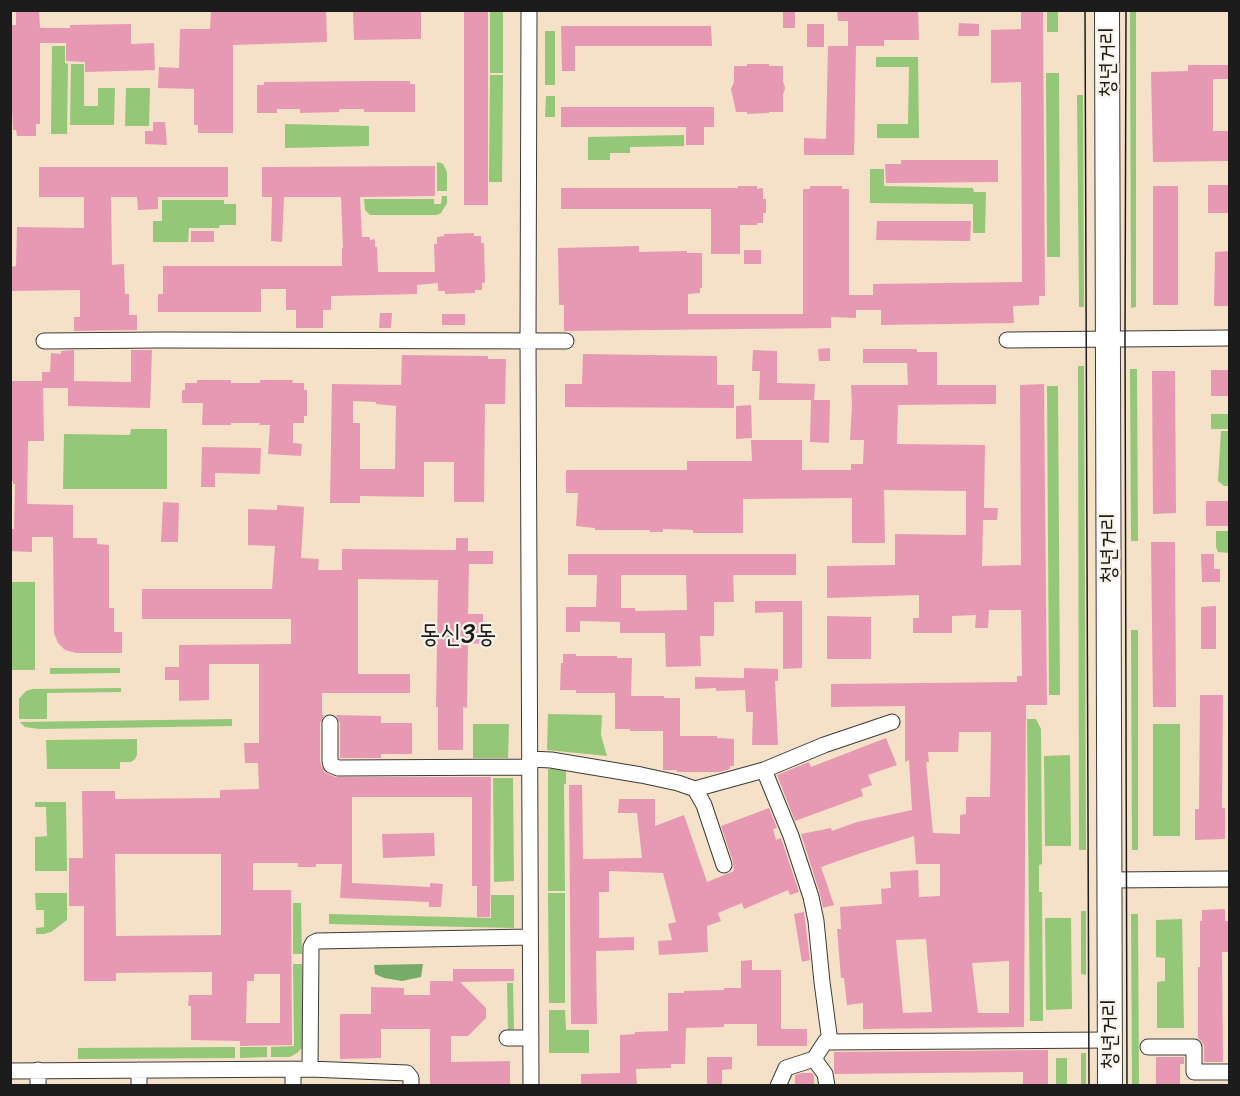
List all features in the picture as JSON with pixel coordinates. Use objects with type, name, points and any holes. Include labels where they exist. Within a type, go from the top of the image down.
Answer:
[{"type":"main road","name":"청년거리","points":[[1107,10],[1110,1086]]},
{"type":"street","points":[[529,10],[531,1086]]},
{"type":"street","points":[[1006,340],[1230,338]]},
{"type":"street","points":[[44,341],[566,341]]},
{"type":"street","points":[[330,723],[330,761],[338,768],[530,763],[551,760],[641,775],[695,789],[764,770],[892,722]]},
{"type":"street","points":[[764,770],[791,836],[812,897],[830,1042]]},
{"type":"street","points":[[695,789],[704,806],[724,865]]},
{"type":"street","points":[[1110,880],[1230,879]]},
{"type":"street","points":[[310,1069],[311,947],[313,943],[317,941],[530,937]]},
{"type":"street","points":[[507,1038],[531,1038]]},
{"type":"street","points":[[778,1086],[786,1068],[814,1059],[825,1042],[1110,1040]]},
{"type":"street","points":[[1148,1047],[1194,1047],[1194,1079],[1230,1072]]},
{"type":"street","points":[[814,1059],[825,1074],[827,1086]]},
{"type":"street","points":[[293,1069],[293,1086]]},
{"type":"street","points":[[10,1071],[38,1078],[139,1070],[310,1069],[407,1072],[411,1078],[411,1086]]},
{"type":"street","points":[[139,1070],[139,1086]]},
{"type":"green space","points":[[490,11],[503,11],[503,73],[490,73]]},
{"type":"green space","points":[[1047,11],[1058,11],[1058,32],[1047,32]]},
{"type":"green space","points":[[1130,11],[1136,11],[1136,307],[1131,308]]},
{"type":"green space","points":[[545,31],[555,31],[555,85],[545,85]]},
{"type":"green space","points":[[52,46],[65,46],[65,63],[68,64],[67,134],[51,134]]},
{"type":"green space","points":[[876,57],[918,57],[919,138],[877,138],[877,124],[908,124],[909,67],[876,67]]},
{"type":"green space","points":[[71,64],[84,64],[84,106],[98,106],[98,88],[115,88],[114,125],[70,125]]},
{"type":"green space","points":[[1046,73],[1059,73],[1060,257],[1047,257]]},
{"type":"green space","points":[[490,75],[503,75],[502,182],[489,182]]},
{"type":"green space","points":[[126,88],[150,88],[149,126],[125,126]]},
{"type":"green space","points":[[1077,95],[1083,95],[1084,307],[1079,307]]},
{"type":"green space","points":[[546,96],[555,96],[555,117],[545,117]]},
{"type":"green space","points":[[285,124],[369,126],[369,146],[285,148]]},
{"type":"green space","points":[[684,135],[684,146],[630,147],[630,153],[610,153],[610,160],[588,160],[588,137]]},
{"type":"green space","points":[[437,162],[443,164],[447,172],[447,191],[437,191]]},
{"type":"green space","points":[[870,169],[884,169],[884,186],[973,188],[974,192],[986,192],[985,233],[973,233],[973,204],[870,203]]},
{"type":"green space","points":[[442,196],[447,196],[447,203],[437,215],[370,215],[365,210],[364,199],[434,199],[434,204],[441,204]]},
{"type":"green space","points":[[162,200],[224,200],[224,204],[236,204],[236,225],[220,225],[219,228],[189,228],[188,242],[153,242],[153,221],[162,221]]},
{"type":"green space","points":[[1078,366],[1084,366],[1086,850],[1079,850]]},
{"type":"green space","points":[[1130,369],[1137,369],[1138,541],[1131,541]]},
{"type":"green space","points":[[1047,386],[1058,386],[1060,695],[1049,695]]},
{"type":"green space","points":[[1211,414],[1229,414],[1229,429],[1211,429]]},
{"type":"green space","points":[[131,429],[167,429],[167,489],[63,489],[64,434],[130,435]]},
{"type":"green space","points":[[1221,431],[1229,431],[1229,486],[1224,486],[1218,481]]},
{"type":"green space","points":[[1216,531],[1229,531],[1229,553],[1218,552]]},
{"type":"green space","points":[[11,582],[35,582],[35,670],[11,670]]},
{"type":"green space","points":[[1131,630],[1138,630],[1138,850],[1132,850]]},
{"type":"green space","points":[[50,668],[120,668],[120,673],[50,674]]},
{"type":"green space","points":[[121,688],[121,692],[47,693],[47,719],[19,719],[19,699],[26,691]]},
{"type":"green space","points":[[548,714],[602,715],[601,735],[607,756],[547,750]]},
{"type":"green space","points":[[232,719],[232,726],[39,729],[25,727],[20,722]]},
{"type":"green space","points":[[1027,719],[1036,719],[1041,729],[1042,864],[1039,865],[1039,892],[1042,892],[1043,1021],[1030,1021]]},
{"type":"green space","points":[[473,724],[509,724],[508,758],[473,758]]},
{"type":"green space","points":[[1153,724],[1180,724],[1180,836],[1153,836]]},
{"type":"green space","points":[[137,739],[135,759],[131,762],[120,762],[120,769],[47,769],[46,740]]},
{"type":"green space","points":[[1070,755],[1071,846],[1045,846],[1044,756]]},
{"type":"green space","points":[[548,769],[566,769],[566,784],[564,784],[565,891],[548,891]]},
{"type":"green space","points":[[493,778],[513,778],[514,881],[494,882]]},
{"type":"green space","points":[[35,802],[66,802],[67,871],[35,871],[35,837],[47,836],[46,807],[35,807]]},
{"type":"green space","points":[[35,893],[67,893],[67,920],[51,932],[36,934],[36,928],[44,927],[44,910],[36,910]]},
{"type":"green space","points":[[548,893],[565,893],[565,1003],[549,1003]]},
{"type":"green space","points":[[491,895],[514,895],[514,928],[329,924],[329,914],[491,918]]},
{"type":"green space","points":[[293,903],[301,903],[302,954],[293,954]]},
{"type":"green space","points":[[1081,911],[1086,911],[1086,975],[1081,974]]},
{"type":"green space","points":[[1131,914],[1138,914],[1139,1086],[1132,1085]]},
{"type":"green space","points":[[1045,918],[1071,918],[1072,1009],[1046,1010]]},
{"type":"green space","points":[[1182,919],[1184,1028],[1157,1028],[1157,982],[1165,981],[1165,958],[1156,957],[1156,920]]},
{"type":"green space","points":[[293,964],[302,964],[302,1048],[290,1057],[271,1057],[271,1047],[294,1046]]},
{"type":"green space","points":[[423,964],[421,977],[402,981],[375,974],[374,965]]},
{"type":"green space","points":[[507,983],[513,983],[514,1029],[508,1030]]},
{"type":"green space","points":[[549,1010],[565,1010],[566,1030],[589,1030],[589,1053],[549,1053]]},
{"type":"green space","points":[[235,1047],[235,1058],[78,1059],[78,1048]]},
{"type":"green space","points":[[240,1047],[267,1047],[267,1057],[240,1058]]},
{"type":"green space","points":[[1081,1053],[1086,1053],[1086,1085],[1081,1085]]},
{"type":"green space","points":[[1056,1058],[1067,1058],[1067,1085],[1056,1085]]},
{"type":"building","points":[[16,10],[39,10],[40,28],[131,24],[131,44],[154,43],[155,70],[85,72],[85,62],[66,61],[66,43],[40,43],[40,124],[36,124],[36,136],[17,136],[16,130],[13,130],[12,108],[12,25],[16,25]]},
{"type":"building","points":[[211,10],[326,10],[327,42],[233,45],[233,133],[198,133],[198,125],[194,125],[194,89],[158,88],[159,67],[179,68],[180,29],[210,29]]},
{"type":"building","points":[[353,10],[421,10],[421,39],[354,40]]},
{"type":"building","points":[[464,10],[488,10],[488,205],[464,205]]},
{"type":"building","points":[[783,10],[795,10],[795,28],[783,28]]},
{"type":"building","points":[[837,10],[918,10],[919,40],[884,40],[884,46],[856,46],[854,155],[804,155],[804,138],[826,139],[828,46],[848,46],[848,21],[838,21]]},
{"type":"building","points":[[1021,10],[1043,10],[1045,296],[1039,296],[1039,305],[1013,306],[1014,323],[881,325],[881,310],[856,310],[856,318],[831,317],[831,328],[564,331],[564,305],[559,305],[558,248],[639,246],[639,252],[702,253],[702,288],[700,288],[700,293],[688,294],[688,314],[803,314],[803,189],[810,189],[810,186],[842,186],[842,189],[849,189],[849,295],[873,295],[873,284],[1022,282],[1021,82],[991,83],[991,30],[1021,29]]},
{"type":"building","points":[[959,23],[979,24],[979,36],[958,36]]},
{"type":"building","points":[[807,24],[824,24],[824,47],[807,47]]},
{"type":"building","points":[[561,26],[711,26],[712,46],[575,46],[575,71],[562,71]]},
{"type":"building","points":[[747,64],[783,66],[785,88],[783,112],[747,114],[747,112],[736,112],[731,89],[734,82],[734,66],[747,66]]},
{"type":"building","points":[[1188,65],[1230,65],[1230,79],[1213,79],[1213,131],[1230,131],[1230,161],[1153,162],[1151,72],[1188,71]]},
{"type":"building","points":[[410,81],[410,84],[415,84],[415,112],[364,112],[364,109],[339,109],[339,112],[300,113],[300,109],[277,109],[277,113],[257,113],[257,85],[264,85],[264,82]]},
{"type":"building","points":[[561,107],[714,107],[714,127],[704,127],[704,145],[686,145],[686,127],[561,127]]},
{"type":"building","points":[[153,122],[165,122],[167,145],[145,144],[145,131],[153,131]]},
{"type":"building","points":[[901,160],[998,160],[998,182],[886,183],[885,164],[901,164]]},
{"type":"building","points":[[435,166],[435,196],[360,197],[362,237],[375,239],[378,272],[435,272],[434,244],[437,244],[437,237],[444,236],[444,234],[474,233],[474,236],[481,236],[481,243],[484,243],[485,282],[482,283],[482,290],[475,290],[475,293],[445,294],[445,291],[438,291],[438,283],[417,285],[417,294],[331,296],[331,310],[323,310],[323,328],[296,328],[296,310],[286,310],[286,289],[261,289],[261,312],[158,312],[158,294],[163,294],[163,266],[342,266],[341,197],[284,197],[282,242],[271,241],[272,197],[262,197],[262,167]]},
{"type":"building","points":[[39,167],[228,167],[228,197],[158,197],[158,209],[138,210],[137,197],[111,197],[112,265],[124,264],[125,294],[129,294],[129,315],[137,315],[137,330],[74,331],[74,317],[80,317],[80,290],[10,291],[10,267],[16,266],[17,227],[84,228],[84,197],[39,197]]},
{"type":"building","points":[[1208,185],[1230,185],[1230,213],[1208,213]]},
{"type":"building","points":[[738,186],[763,188],[763,199],[766,199],[763,223],[740,225],[740,254],[711,254],[711,209],[561,209],[561,188],[738,188]]},
{"type":"building","points":[[1153,186],[1178,186],[1178,305],[1153,305]]},
{"type":"building","points":[[877,221],[971,221],[970,241],[876,240]]},
{"type":"building","points":[[191,231],[214,231],[214,242],[191,242]]},
{"type":"building","points":[[744,250],[761,250],[761,264],[744,264]]},
{"type":"building","points":[[1230,251],[1230,306],[1214,306],[1215,252]]},
{"type":"building","points":[[380,313],[392,313],[391,328],[379,328]]},
{"type":"building","points":[[442,314],[465,314],[465,325],[442,325]]},
{"type":"building","points":[[830,348],[830,361],[819,361],[818,349]]},
{"type":"building","points":[[863,349],[917,349],[917,352],[937,352],[937,385],[996,385],[996,404],[898,405],[897,444],[985,445],[984,508],[998,508],[997,520],[983,520],[982,566],[1021,565],[1020,385],[1044,384],[1047,705],[1026,705],[1024,1027],[863,1029],[863,1003],[847,1005],[844,978],[841,978],[837,929],[841,929],[840,907],[882,904],[881,889],[891,888],[890,872],[918,870],[919,897],[940,896],[940,864],[916,864],[914,836],[821,867],[834,905],[823,908],[801,834],[831,828],[832,831],[857,822],[912,810],[909,760],[905,762],[905,706],[831,707],[831,684],[1017,682],[1017,676],[1022,676],[1021,610],[989,610],[988,628],[975,628],[976,615],[952,616],[952,633],[913,633],[913,618],[919,618],[919,595],[827,598],[827,566],[895,565],[895,534],[966,535],[966,491],[884,490],[885,543],[852,543],[852,498],[743,499],[743,533],[693,533],[693,530],[663,529],[663,532],[650,532],[650,530],[595,530],[595,528],[576,526],[578,493],[566,493],[566,470],[687,470],[687,461],[752,461],[751,440],[802,440],[802,470],[851,470],[851,464],[863,464],[864,440],[850,440],[851,385],[908,385],[907,363],[863,363]],"holes":[[[959,732],[991,732],[990,797],[966,797],[966,814],[960,815],[960,834],[933,833],[926,762],[929,762],[928,752],[958,752]],[[926,939],[932,1012],[903,1013],[896,940]],[[1009,961],[1009,1013],[978,1013],[972,963]]]},
{"type":"building","points":[[74,350],[74,381],[131,382],[131,350],[152,350],[150,408],[68,406],[68,388],[43,388],[44,441],[28,441],[27,504],[73,505],[73,538],[97,538],[97,544],[109,545],[109,608],[114,608],[114,632],[122,632],[122,653],[76,653],[65,650],[58,643],[54,633],[53,537],[32,537],[32,552],[10,551],[10,529],[14,529],[15,484],[10,481],[12,381],[42,381],[42,372],[50,372],[51,353],[61,354],[61,351]]},
{"type":"building","points":[[753,350],[777,351],[777,383],[815,384],[814,400],[759,400],[760,371],[752,371]]},
{"type":"building","points":[[583,354],[717,356],[717,385],[734,385],[734,408],[565,407],[565,384],[582,384]]},
{"type":"building","points":[[402,355],[488,356],[488,359],[506,359],[505,404],[485,404],[484,502],[454,502],[454,462],[424,462],[424,497],[360,496],[360,503],[330,503],[332,384],[401,385]],"holes":[[[353,401],[376,402],[376,404],[396,406],[395,469],[360,469],[360,423],[353,423]]]},
{"type":"building","points":[[1211,370],[1230,370],[1230,396],[1211,396]]},
{"type":"building","points":[[1152,371],[1175,371],[1176,513],[1153,514]]},
{"type":"building","points":[[197,380],[260,383],[260,380],[293,380],[292,383],[304,383],[304,390],[307,390],[307,416],[304,416],[304,423],[293,423],[293,443],[302,444],[301,456],[268,454],[270,425],[231,423],[231,425],[202,425],[203,403],[182,403],[182,390],[185,390],[185,383],[197,383]]},
{"type":"building","points":[[811,400],[830,400],[829,443],[810,442]]},
{"type":"building","points":[[751,405],[752,438],[736,439],[736,406]]},
{"type":"building","points":[[202,447],[261,448],[260,474],[215,473],[215,487],[201,487]]},
{"type":"building","points":[[1206,501],[1230,501],[1230,526],[1206,526]]},
{"type":"building","points":[[163,502],[179,503],[178,542],[161,542]]},
{"type":"building","points":[[277,505],[304,507],[301,558],[319,559],[318,570],[342,570],[342,549],[456,550],[456,538],[468,538],[468,551],[493,551],[493,564],[469,564],[468,614],[483,614],[483,644],[468,643],[467,708],[463,707],[463,750],[438,750],[438,707],[436,707],[438,580],[358,579],[358,674],[410,674],[410,693],[322,693],[322,715],[324,715],[320,723],[320,761],[324,772],[335,777],[491,777],[490,917],[477,917],[477,886],[472,886],[472,797],[352,797],[352,883],[430,887],[430,883],[443,884],[441,907],[429,907],[429,902],[340,898],[342,864],[298,867],[298,863],[253,863],[253,890],[291,890],[292,1045],[240,1046],[240,1041],[191,1040],[189,995],[212,995],[212,972],[116,973],[116,981],[84,981],[84,906],[69,906],[69,858],[83,858],[82,791],[115,791],[115,799],[220,798],[220,790],[259,789],[258,763],[245,763],[244,743],[259,743],[259,664],[209,664],[209,700],[179,701],[179,680],[165,680],[165,667],[179,667],[179,645],[291,644],[291,619],[142,619],[142,589],[272,589],[275,546],[248,545],[248,509],[277,510]],"holes":[[[115,854],[221,854],[221,935],[116,936]],[[254,974],[280,974],[280,1023],[246,1023],[247,981],[254,981]]]},
{"type":"building","points":[[1151,542],[1175,542],[1176,707],[1153,707]]},
{"type":"building","points":[[568,554],[796,554],[796,575],[733,575],[734,602],[714,602],[714,636],[700,636],[701,666],[666,667],[665,633],[620,633],[620,622],[580,621],[580,632],[566,632],[566,607],[596,607],[597,575],[568,575]],"holes":[[[621,575],[686,575],[687,610],[635,611],[635,608],[621,608]]]},
{"type":"building","points":[[1201,554],[1214,554],[1214,569],[1220,569],[1220,582],[1202,582]]},
{"type":"building","points":[[755,601],[802,601],[802,668],[783,669],[783,612],[755,613]]},
{"type":"building","points":[[1216,606],[1216,649],[1201,649],[1201,607]]},
{"type":"building","points":[[827,616],[871,617],[871,659],[827,659]]},
{"type":"building","points":[[563,654],[632,658],[631,696],[680,698],[680,736],[717,736],[717,738],[734,739],[734,766],[719,772],[663,770],[663,731],[615,729],[615,693],[576,693],[576,690],[560,690]]},
{"type":"building","points":[[744,668],[778,669],[778,681],[775,681],[778,745],[752,745],[753,712],[746,712],[745,690],[695,689],[695,677],[744,678]]},
{"type":"building","points":[[1200,695],[1223,695],[1222,808],[1225,808],[1225,839],[1195,840],[1195,809],[1199,809]]},
{"type":"building","points":[[336,715],[381,716],[381,723],[412,723],[412,754],[381,754],[381,758],[340,758],[340,723]]},
{"type":"building","points":[[886,738],[897,765],[868,775],[872,785],[861,789],[863,796],[795,821],[777,775],[809,762],[811,767]]},
{"type":"building","points":[[569,785],[582,785],[583,859],[642,858],[637,813],[618,813],[619,799],[655,799],[655,826],[684,815],[707,882],[734,871],[721,826],[769,808],[777,828],[773,829],[776,840],[781,838],[799,892],[790,895],[788,890],[744,909],[742,903],[718,913],[721,921],[707,926],[708,952],[659,955],[658,941],[672,940],[668,924],[676,922],[663,873],[609,871],[609,892],[599,892],[599,938],[634,937],[634,950],[596,951],[597,1024],[571,1024]]},
{"type":"building","points":[[434,833],[435,856],[383,858],[382,834]]},
{"type":"building","points":[[1225,909],[1225,921],[1229,921],[1230,952],[1222,952],[1223,1062],[1204,1062],[1204,1046],[1198,1038],[1200,921],[1202,921],[1202,910]]},
{"type":"building","points":[[804,912],[810,960],[802,962],[794,914]]},
{"type":"building","points":[[752,960],[752,970],[781,970],[781,1029],[807,1029],[807,1046],[757,1046],[757,1024],[724,1024],[724,1027],[686,1028],[685,1064],[671,1064],[671,1068],[636,1069],[637,1086],[581,1086],[581,1074],[620,1073],[620,1035],[668,1031],[668,993],[741,988],[741,961]]},
{"type":"building","points":[[453,969],[514,969],[514,981],[460,982],[486,1008],[486,1018],[468,1036],[451,1036],[451,1062],[510,1061],[510,1084],[430,1086],[430,1029],[381,1029],[381,1058],[340,1059],[340,1014],[371,1014],[371,987],[404,988],[404,995],[430,995],[430,981],[453,981]]},
{"type":"building","points":[[1048,1050],[1048,1086],[1023,1086],[1023,1072],[835,1074],[834,1071],[834,1052]]},
{"type":"building","points":[[707,1057],[732,1057],[732,1069],[722,1070],[722,1086],[707,1086]]},
{"type":"building","points":[[1156,1057],[1184,1057],[1184,1064],[1180,1064],[1180,1086],[1156,1086]]},
{"type":"building","points":[[812,1073],[814,1086],[795,1086],[795,1075]]},
{"type":"tram line","points":[[1085,10],[1089,1086]]},
{"type":"tram line","points":[[1126,10],[1127,1086]]},
{"type":"district","name":"동신3동","points":[[458,635]]}]
